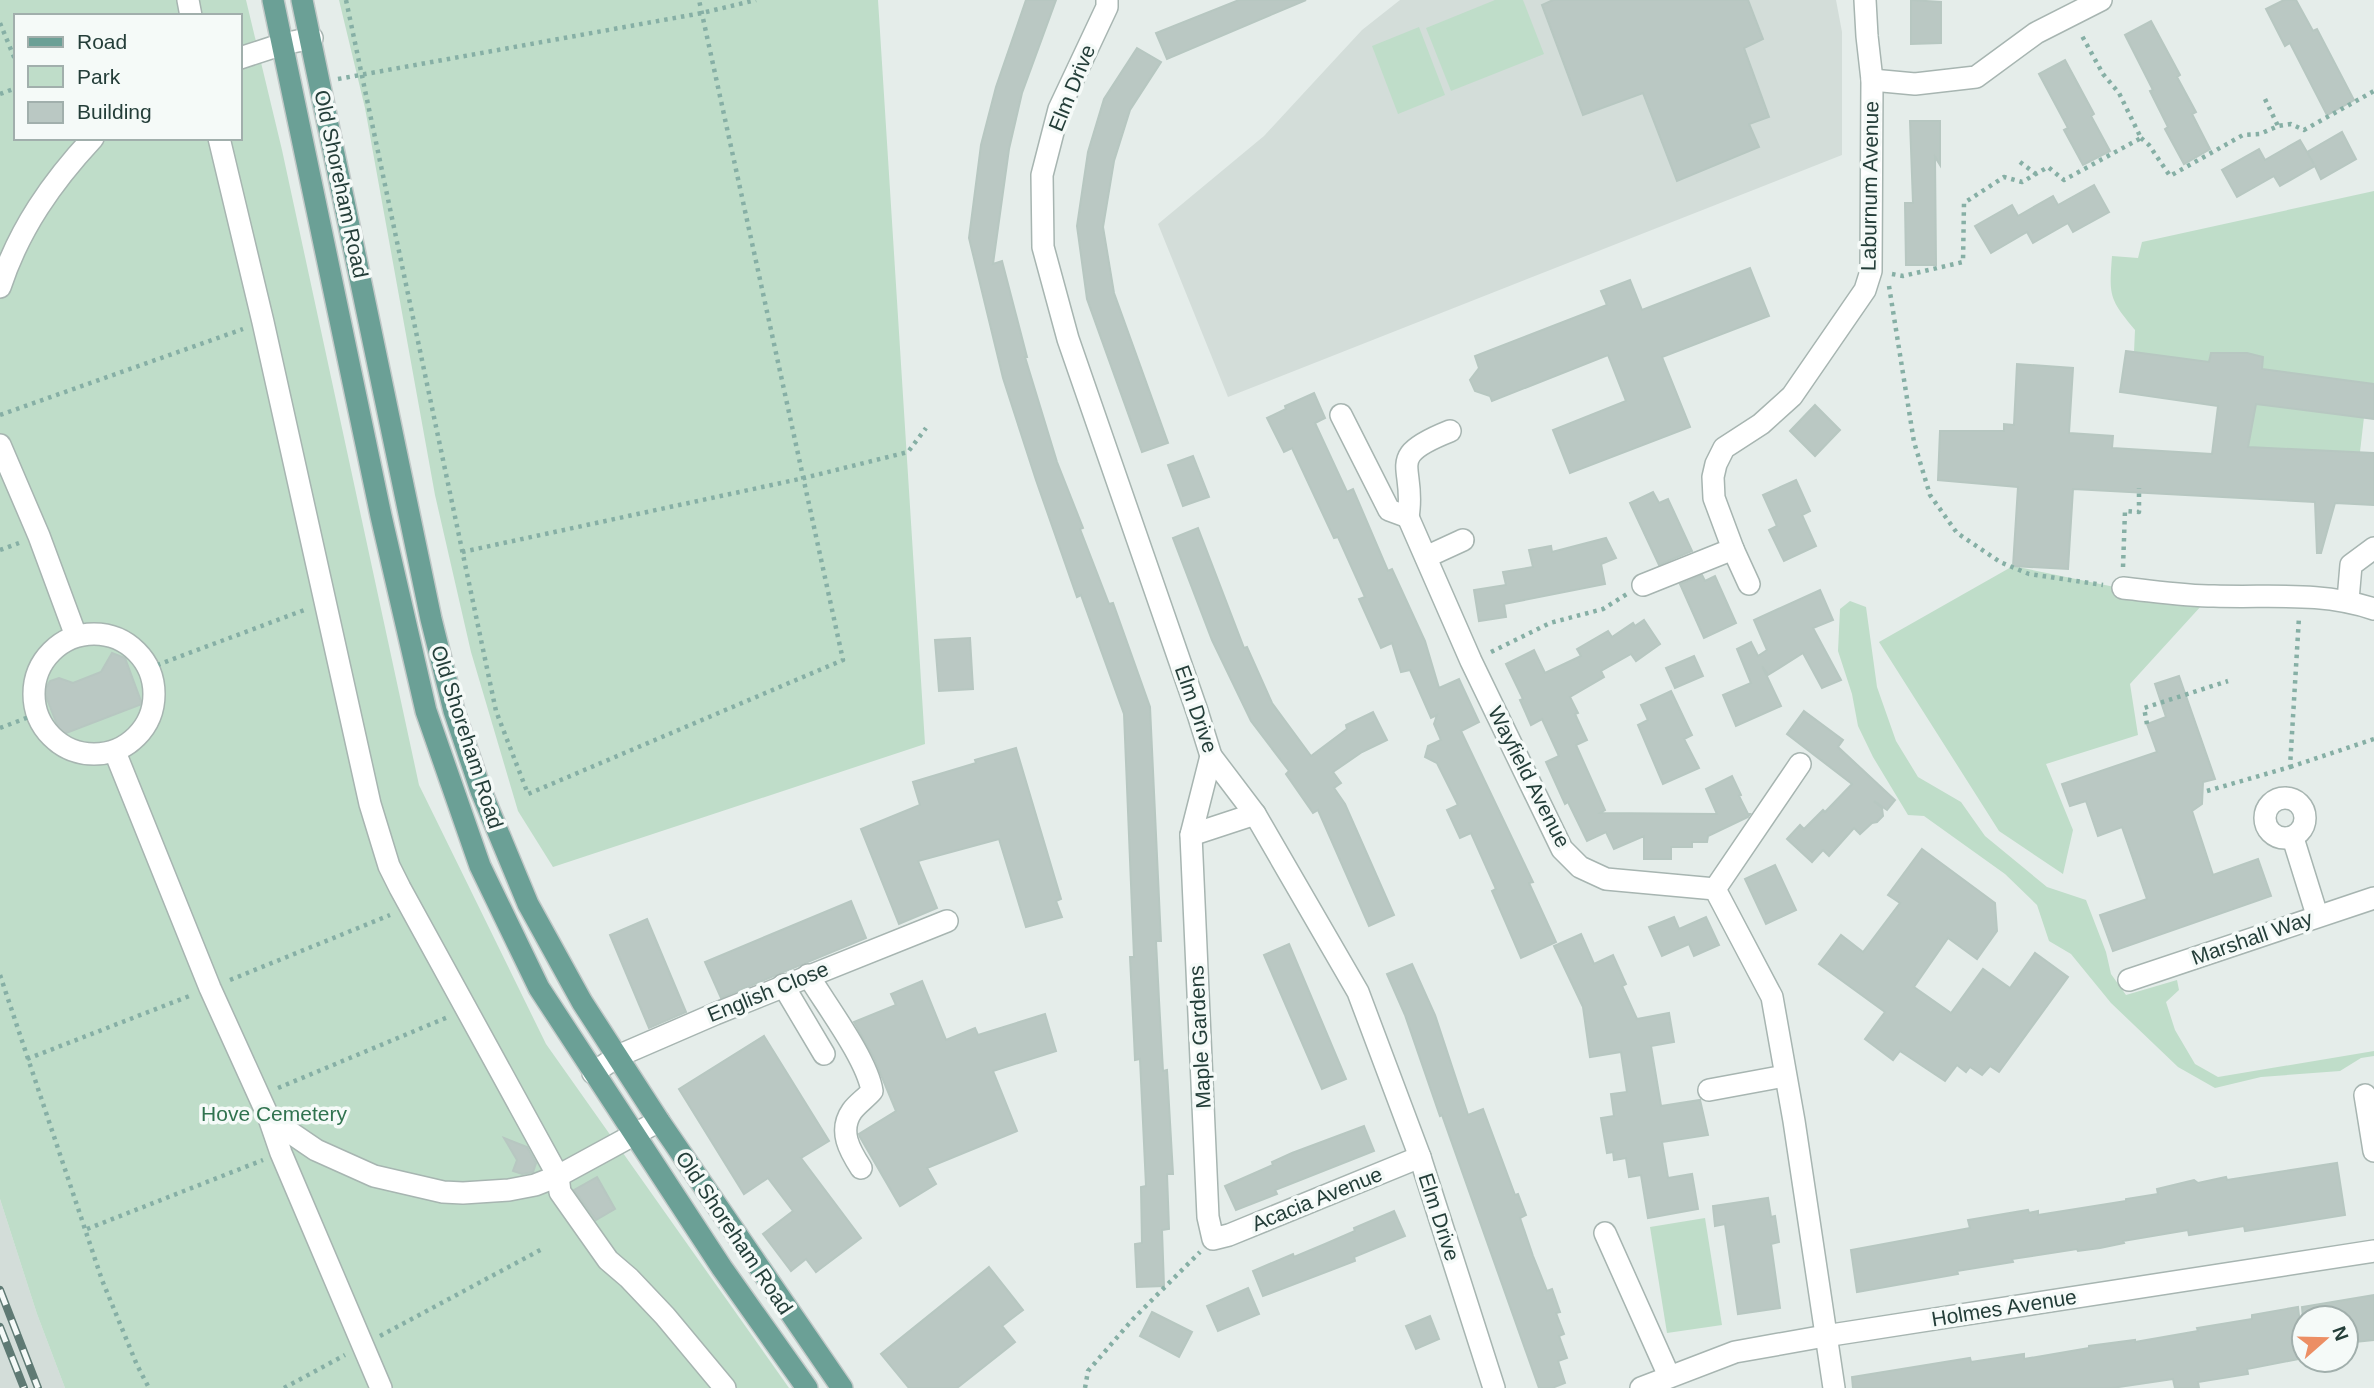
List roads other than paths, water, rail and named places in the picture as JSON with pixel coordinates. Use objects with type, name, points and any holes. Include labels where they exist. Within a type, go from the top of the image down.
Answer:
[{"type":"main road","name":"Old Shoreham Road","points":[[273,0],[381,516],[426,711],[480,866],[539,988],[722,1268],[807,1388]]},
{"type":"main road","name":"Old Shoreham Road","points":[[302,0],[430,619],[454,711],[481,791],[528,904],[582,1002],[659,1121],[842,1388]]},
{"type":"street","name":"Elm Drive","points":[[1107,0],[1107,7],[1059,109],[1042,175],[1043,247],[1068,340],[1211,756],[1255,814],[1358,992],[1420,1157],[1494,1388]]},
{"type":"street","name":"Laburnum Avenue","points":[[1749,584],[1732,549],[1714,498],[1713,477],[1716,464],[1724,448],[1761,424],[1792,396],[1879,273],[1872,80],[1865,0]]},
{"type":"street","points":[[1872,80],[1916,84],[1976,76],[2036,33],[2101,0]]},
{"type":"street","points":[[242,57],[312,38]]},
{"type":"street","points":[[0,287],[9,260],[26,225],[62,174],[91,140]]},
{"type":"street","points":[[219,140],[263,322],[324,603],[378,832],[389,866],[558,1176],[560,1192],[608,1260],[629,1278],[665,1317],[725,1388]]},
{"type":"street","points":[[1341,415],[1389,510],[1408,517],[1411,501],[1406,465],[1412,450],[1423,442],[1450,431]]},
{"type":"street","points":[[0,445],[39,536],[76,636]]},
{"type":"street","name":"Wayfield Avenue","points":[[1408,517],[1471,661],[1562,849],[1580,867],[1606,879],[1715,889]]},
{"type":"street","points":[[1426,557],[1463,540]]},
{"type":"street","points":[[2348,600],[2351,565],[2374,548]]},
{"type":"street","points":[[1643,585],[1732,549]]},
{"type":"street","points":[[2123,588],[2213,597],[2301,596],[2348,600],[2374,609]]},
{"type":"street","points":[[76,636],[110,636],[126,642],[139,653],[149,668],[155,687],[154,708],[146,727],[133,742],[115,752],[96,756],[77,753],[60,744],[46,731],[37,714],[34,695],[36,676],[45,659],[59,645],[76,636]]},
{"type":"street","points":[[115,752],[210,988],[269,1118],[281,1153],[382,1388]]},
{"type":"street","name":"Maple Gardens","points":[[1211,756],[1191,835],[1208,1217],[1213,1239]]},
{"type":"street","points":[[1800,764],[1715,889],[1772,997],[1834,1388]]},
{"type":"street","points":[[1191,835],[1255,814]]},
{"type":"street","points":[[2293,838],[2317,915]]},
{"type":"street","name":"Marshall Way","points":[[2129,980],[2374,898]]},
{"type":"street","name":"English Close","points":[[593,1073],[618,1056],[783,985],[947,921]]},
{"type":"street","points":[[808,975],[871,1083],[872,1091],[853,1109],[845,1131],[849,1150],[861,1168]]},
{"type":"street","points":[[783,985],[824,1054]]},
{"type":"street","points":[[1709,1090],[1785,1076]]},
{"type":"street","points":[[2365,1095],[2374,1151]]},
{"type":"street","points":[[269,1118],[316,1150],[350,1166],[402,1184],[443,1192],[483,1194],[509,1190],[558,1176],[659,1121]]},
{"type":"street","name":"Acacia Avenue","points":[[1213,1239],[1229,1235],[1420,1157]]},
{"type":"street","points":[[1605,1233],[1669,1376]]},
{"type":"street","name":"Holmes Avenue","points":[[1641,1388],[1735,1352],[2374,1251]]},
{"type":"railway","points":[[0,1290],[38,1388]]},
{"type":"railway","points":[[0,1327],[24,1388]]},
{"type":"park label","name":"Hove Cemetery","points":[[274,1114]]}]
